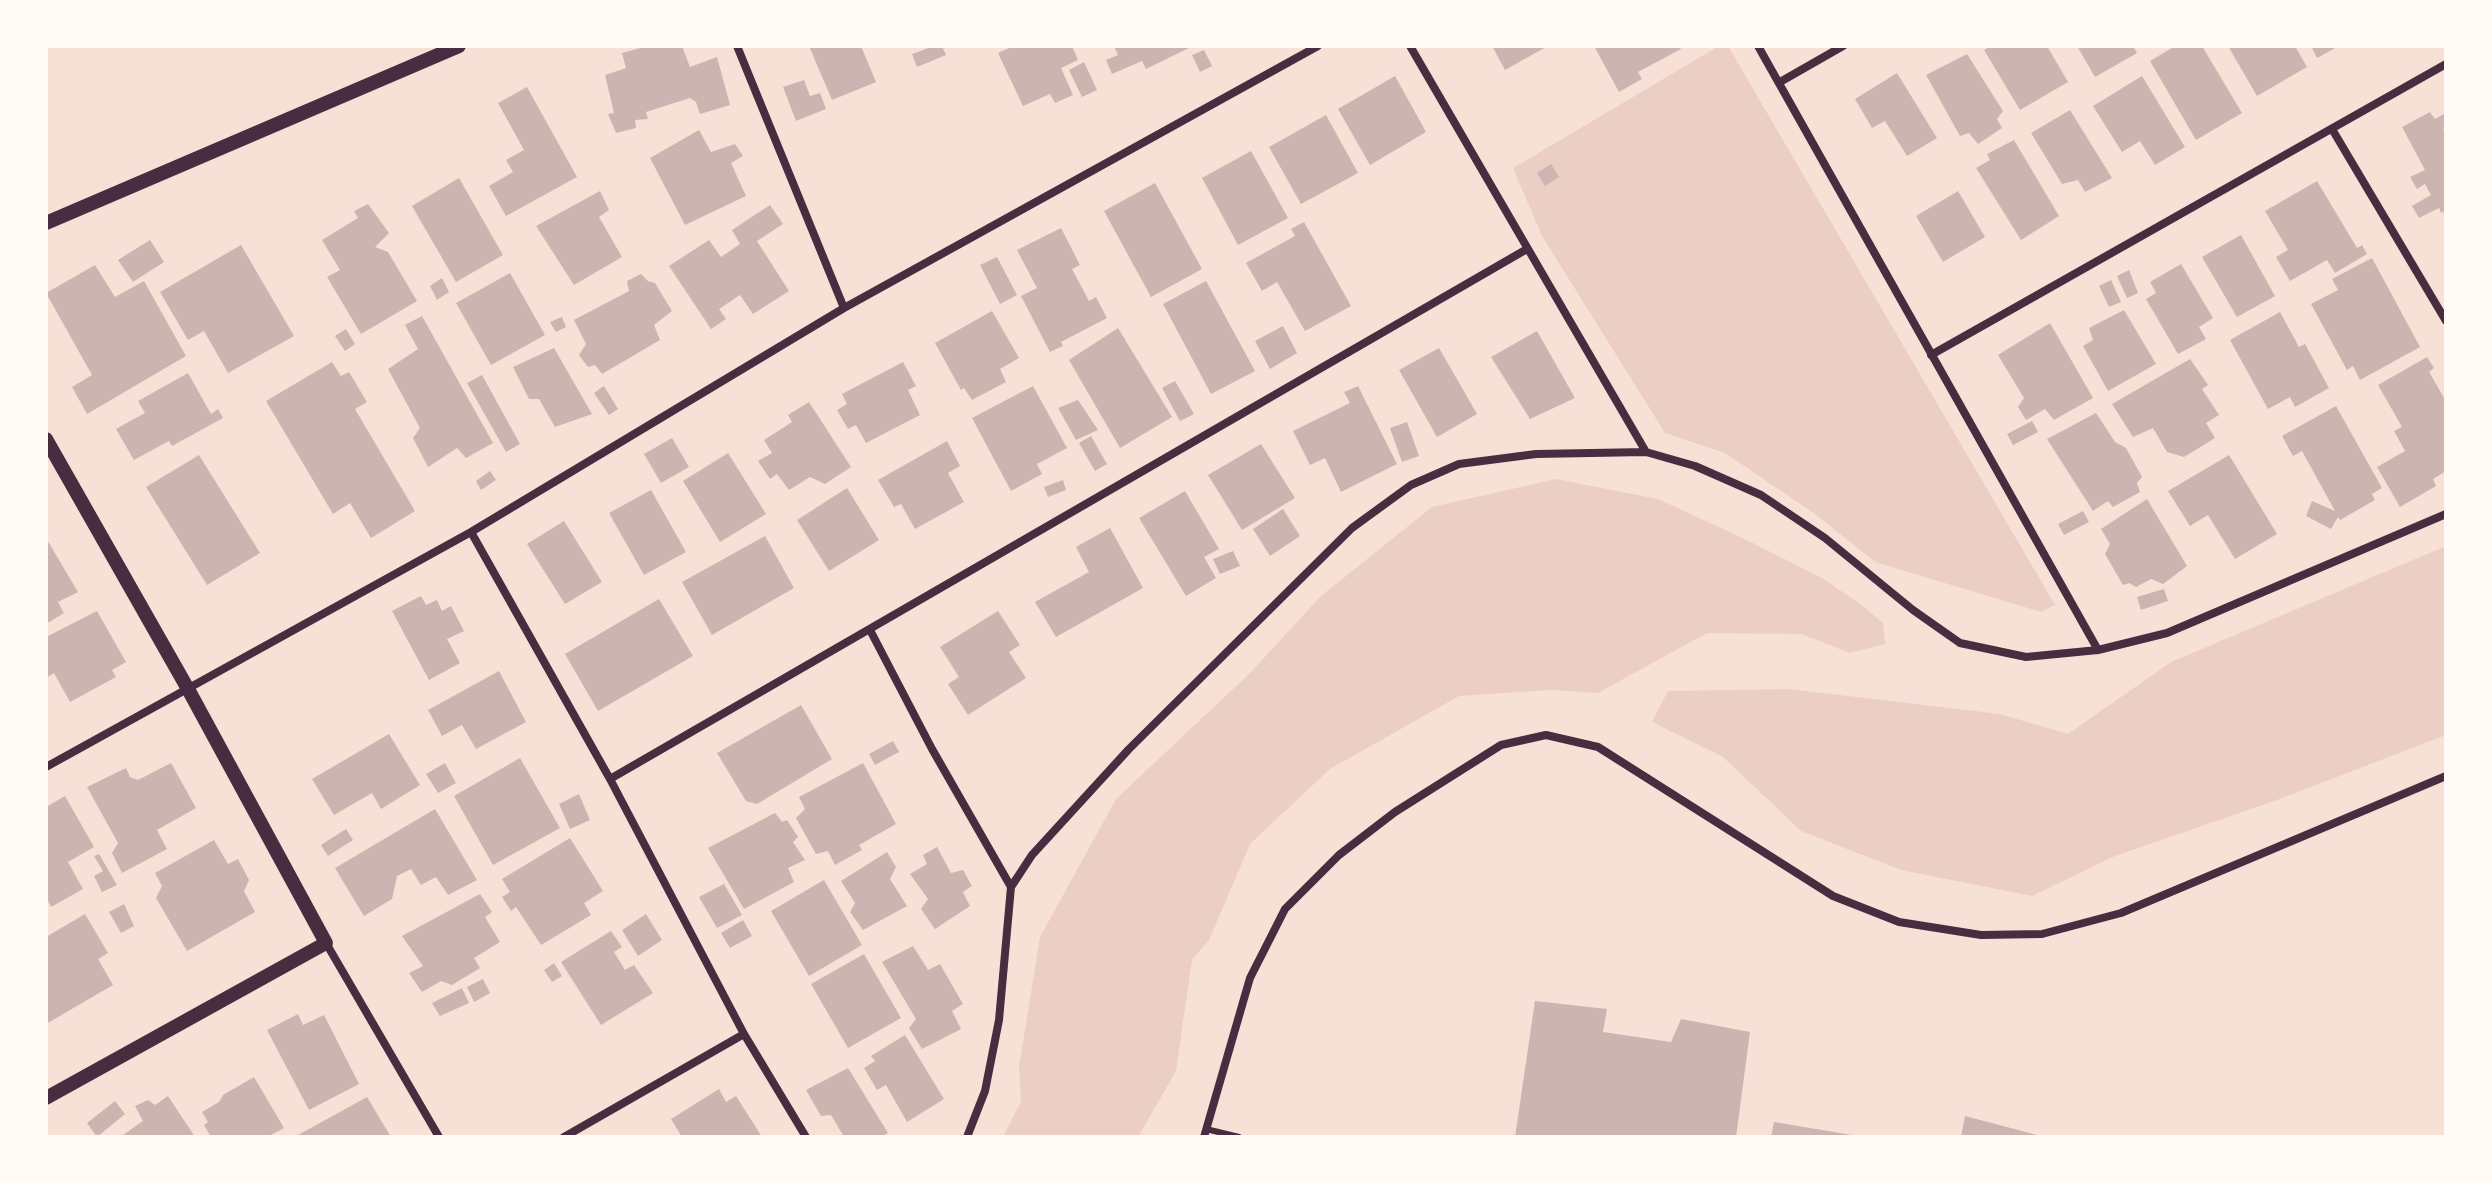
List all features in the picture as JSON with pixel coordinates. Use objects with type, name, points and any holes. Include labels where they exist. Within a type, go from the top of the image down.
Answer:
[{"type":"street","points":[[46,223],[459,46]]},
{"type":"street","points":[[737,46],[844,308]]},
{"type":"street","points":[[46,767],[471,532],[844,308],[1318,46]]},
{"type":"street","points":[[1410,46],[1646,452]]},
{"type":"street","points":[[1758,46],[2098,650]]},
{"type":"street","points":[[1780,82],[1843,46]]},
{"type":"street","points":[[1931,355],[2446,64]]},
{"type":"street","points":[[2332,129],[2446,321]]},
{"type":"street","points":[[610,779],[1527,249]]},
{"type":"street","points":[[46,439],[52,462],[188,689],[326,943],[439,1137]]},
{"type":"street","points":[[967,1137],[985,1091],[999,1020],[1011,887],[1045,838],[1352,528],[1411,485],[1459,464],[1536,454],[1646,452],[1695,466],[1761,495],[1825,538],[1913,610],[1960,643],[2026,657],[2098,650],[2167,633],[2446,514]]},
{"type":"street","points":[[471,532],[610,779],[744,1034],[806,1137]]},
{"type":"street","points":[[870,630],[932,749],[1011,887]]},
{"type":"street","points":[[1205,1133],[1250,978],[1285,909],[1339,855],[1395,812],[1501,745],[1546,735],[1598,747],[1833,896],[1899,922],[1981,935],[2042,934],[2121,913],[2446,776]]},
{"type":"street","points":[[46,1098],[326,943]]},
{"type":"street","points":[[564,1137],[744,1034]]},
{"type":"lane","points":[[1205,1133],[1239,1137]]},
{"type":"shaded area","points":[[1719,46],[1728,46],[2055,605],[2041,612],[1875,562],[1815,514],[1725,453],[1665,433],[1542,236],[1513,168]]},
{"type":"shaded area","points":[[1556,479],[1658,499],[1747,540],[1824,579],[1864,607],[1883,623],[1885,644],[1850,653],[1801,634],[1707,633],[1598,693],[1551,690],[1459,696],[1330,769],[1250,844],[1209,940],[1192,960],[1176,1071],[1138,1137],[1003,1137],[1021,1101],[1019,1067],[1040,937],[1116,799],[1249,674],[1321,596],[1432,507]]},
{"type":"shaded area","points":[[2446,546],[2446,735],[2277,800],[2115,856],[2032,896],[1901,870],[1801,831],[1723,757],[1652,722],[1668,691],[1789,689],[2000,714],[2068,734],[2171,662]]},
{"type":"building","points":[[648,46],[682,46],[690,67],[717,57],[730,105],[700,114],[696,102],[690,98],[646,112],[648,119],[635,120],[636,128],[616,133],[608,114],[614,113],[605,75],[626,68],[622,53]]},
{"type":"building","points":[[809,46],[861,46],[876,82],[832,100]]},
{"type":"building","points":[[942,46],[946,55],[917,67],[912,54]]},
{"type":"building","points":[[1014,46],[1072,46],[1078,60],[1061,68],[1073,95],[1055,103],[1050,94],[1023,106],[998,53]]},
{"type":"building","points":[[1114,46],[1193,46],[1146,69],[1142,61],[1112,74],[1106,60],[1118,55]]},
{"type":"building","points":[[1492,46],[1548,46],[1505,70]]},
{"type":"building","points":[[1594,46],[1679,46],[1681,49],[1638,72],[1642,79],[1619,92]]},
{"type":"building","points":[[1991,46],[2047,46],[2068,82],[2020,110],[1984,50]]},
{"type":"building","points":[[2077,46],[2133,46],[2137,53],[2095,77]]},
{"type":"building","points":[[2175,46],[2202,46],[2242,113],[2196,140],[2150,61]]},
{"type":"building","points":[[2228,46],[2295,46],[2307,67],[2257,96]]},
{"type":"building","points":[[2311,46],[2339,46],[2317,58]]},
{"type":"building","points":[[1204,50],[1212,66],[1200,72],[1192,55]]},
{"type":"building","points":[[1967,54],[2003,111],[1997,119],[2002,128],[1978,144],[1969,133],[1960,136],[1926,75]]},
{"type":"building","points":[[1084,62],[1097,90],[1082,97],[1069,70]]},
{"type":"building","points":[[1897,73],[1937,138],[1907,156],[1885,121],[1872,128],[1855,99]]},
{"type":"building","points":[[1395,76],[1426,132],[1370,165],[1338,109]]},
{"type":"building","points":[[2142,76],[2185,147],[2155,165],[2140,141],[2122,152],[2093,106]]},
{"type":"building","points":[[804,80],[810,96],[820,93],[826,109],[796,121],[783,87]]},
{"type":"building","points":[[527,87],[577,177],[506,216],[489,186],[513,172],[506,160],[524,150],[498,103]]},
{"type":"building","points":[[2070,110],[2112,178],[2085,192],[2078,180],[2062,184],[2031,133]]},
{"type":"building","points":[[2430,112],[2435,119],[2444,114],[2446,118],[2446,128],[2443,129],[2446,136],[2446,210],[2441,213],[2439,208],[2419,218],[2412,206],[2431,195],[2425,184],[2417,189],[2410,177],[2425,170],[2402,127]]},
{"type":"building","points":[[1326,115],[1358,173],[1301,204],[1269,147]]},
{"type":"building","points":[[699,130],[711,152],[735,144],[743,156],[731,163],[746,196],[685,225],[650,158]]},
{"type":"building","points":[[2014,140],[2059,216],[2021,240],[1976,168],[1990,160],[1987,154]]},
{"type":"building","points":[[1251,151],[1288,218],[1238,245],[1202,178]]},
{"type":"building","points":[[1551,164],[1559,177],[1545,186],[1537,173]]},
{"type":"building","points":[[459,178],[503,255],[456,282],[412,206]]},
{"type":"building","points":[[2317,181],[2357,248],[2362,245],[2367,254],[2335,273],[2327,260],[2290,281],[2276,257],[2288,250],[2265,211]]},
{"type":"building","points":[[1155,183],[1202,269],[1151,297],[1104,211]]},
{"type":"building","points":[[600,191],[609,210],[599,217],[622,257],[574,285],[536,226]]},
{"type":"building","points":[[1958,191],[1985,237],[1943,262],[1916,216]]},
{"type":"building","points":[[368,204],[389,233],[375,247],[388,252],[417,301],[361,334],[327,277],[340,270],[322,240],[358,218],[354,211]]},
{"type":"building","points":[[770,205],[783,224],[757,241],[789,291],[753,314],[740,295],[719,309],[726,319],[711,329],[669,266],[709,240],[721,257],[740,244],[732,230]]},
{"type":"building","points":[[1304,222],[1351,306],[1305,331],[1277,282],[1262,291],[1246,263],[1295,236],[1291,229]]},
{"type":"building","points":[[1061,228],[1080,265],[1072,269],[1089,301],[1096,297],[1107,318],[1061,342],[1063,346],[1050,352],[1021,296],[1037,288],[1017,250]]},
{"type":"building","points":[[2241,235],[2275,296],[2237,317],[2202,257]]},
{"type":"building","points":[[150,240],[164,262],[133,282],[118,260]]},
{"type":"building","points":[[241,245],[294,336],[228,373],[204,331],[188,340],[160,292]]},
{"type":"building","points":[[997,257],[1017,295],[1000,304],[980,265]]},
{"type":"building","points":[[2372,258],[2420,347],[2360,380],[2353,366],[2347,370],[2311,304],[2338,290],[2332,279]]},
{"type":"building","points":[[2181,264],[2213,318],[2199,327],[2206,339],[2178,354],[2146,299],[2156,293],[2150,282]]},
{"type":"building","points":[[95,265],[115,297],[144,281],[186,356],[87,414],[72,387],[92,375],[46,293]]},
{"type":"building","points":[[2129,270],[2138,293],[2127,298],[2117,276]]},
{"type":"building","points":[[510,273],[545,335],[491,365],[456,303]]},
{"type":"building","points":[[641,274],[655,283],[672,311],[654,325],[660,340],[602,374],[595,365],[588,367],[579,355],[586,344],[574,320],[629,291],[627,281]]},
{"type":"building","points":[[442,278],[449,292],[437,300],[430,286]]},
{"type":"building","points":[[2111,280],[2121,302],[2109,307],[2099,286]]},
{"type":"building","points":[[1206,281],[1255,371],[1211,394],[1163,304]]},
{"type":"building","points":[[2124,310],[2156,364],[2108,391],[2083,346],[2093,340],[2089,328]]},
{"type":"building","points":[[992,311],[1019,358],[1000,369],[1006,382],[972,400],[964,388],[961,390],[935,343]]},
{"type":"building","points":[[2280,312],[2299,347],[2305,344],[2329,388],[2295,407],[2290,397],[2268,409],[2230,340]]},
{"type":"building","points":[[422,316],[493,443],[466,458],[457,448],[428,467],[413,438],[420,428],[388,369],[418,349],[405,325]]},
{"type":"building","points":[[562,317],[566,327],[556,332],[550,322]]},
{"type":"building","points":[[2050,323],[2093,398],[2054,420],[2045,409],[2026,420],[2018,407],[2024,398],[1998,355]]},
{"type":"building","points":[[1283,326],[1297,353],[1270,369],[1255,341]]},
{"type":"building","points":[[1118,328],[1172,417],[1120,448],[1069,360]]},
{"type":"building","points":[[346,329],[355,344],[345,351],[335,336]]},
{"type":"building","points":[[1537,331],[1575,398],[1530,419],[1491,357]]},
{"type":"building","points":[[554,348],[592,414],[555,427],[539,399],[529,399],[513,367]]},
{"type":"building","points":[[1439,348],[1477,414],[1437,437],[1399,370]]},
{"type":"building","points":[[2427,357],[2434,368],[2429,372],[2446,401],[2446,471],[2433,479],[2436,486],[2400,507],[2377,467],[2405,451],[2394,431],[2402,427],[2378,385]]},
{"type":"building","points":[[2190,359],[2208,385],[2202,389],[2219,415],[2206,423],[2215,438],[2184,457],[2167,452],[2153,428],[2133,437],[2112,404]]},
{"type":"building","points":[[332,362],[341,376],[349,372],[367,402],[355,409],[415,511],[371,538],[350,503],[333,514],[266,401]]},
{"type":"building","points":[[903,362],[916,386],[908,390],[920,415],[866,443],[856,425],[848,429],[837,410],[847,404],[842,394]]},
{"type":"building","points":[[188,373],[211,414],[218,409],[223,418],[172,446],[169,441],[134,460],[116,429],[145,413],[138,401]]},
{"type":"building","points":[[482,375],[520,444],[506,452],[467,383]]},
{"type":"building","points":[[1175,381],[1194,414],[1180,421],[1162,388]]},
{"type":"building","points":[[604,386],[618,409],[609,415],[594,393]]},
{"type":"building","points":[[1033,386],[1067,448],[1037,464],[1042,474],[1011,491],[972,418]]},
{"type":"building","points":[[1358,386],[1397,464],[1341,492],[1325,458],[1310,465],[1293,431],[1350,403],[1344,392]]},
{"type":"building","points":[[1078,400],[1098,430],[1076,440],[1058,408]]},
{"type":"building","points":[[809,402],[851,467],[825,484],[810,477],[789,490],[777,474],[770,479],[758,461],[772,453],[764,440],[792,422],[788,415]]},
{"type":"building","points":[[2336,406],[2382,488],[2372,494],[2375,500],[2340,520],[2338,517],[2331,529],[2306,516],[2312,501],[2335,511],[2302,451],[2293,456],[2282,436]]},
{"type":"building","points":[[2096,413],[2115,442],[2126,448],[2142,477],[2137,483],[2140,492],[2113,507],[2108,501],[2093,511],[2047,439]]},
{"type":"building","points":[[2032,421],[2038,432],[2013,445],[2007,434]]},
{"type":"building","points":[[1407,422],[1419,456],[1402,462],[1390,428]]},
{"type":"building","points":[[1091,436],[1107,464],[1095,471],[1079,443]]},
{"type":"building","points":[[672,438],[689,467],[661,483],[644,454]]},
{"type":"building","points":[[947,441],[960,466],[948,473],[964,502],[915,529],[901,504],[894,507],[878,480]]},
{"type":"building","points":[[1261,444],[1295,498],[1242,530],[1208,475]]},
{"type":"building","points":[[728,453],[766,514],[720,542],[683,481]]},
{"type":"building","points":[[199,455],[260,553],[207,585],[146,487]]},
{"type":"building","points":[[2229,455],[2277,534],[2235,559],[2208,515],[2190,526],[2168,491]]},
{"type":"building","points":[[490,471],[496,480],[481,490],[476,481]]},
{"type":"building","points":[[1063,480],[1066,490],[1048,497],[1044,487]]},
{"type":"building","points":[[847,488],[879,540],[829,571],[797,520]]},
{"type":"building","points":[[651,490],[686,552],[644,575],[609,513]]},
{"type":"building","points":[[1185,491],[1219,549],[1204,557],[1216,578],[1186,596],[1139,518]]},
{"type":"building","points":[[2147,499],[2187,566],[2163,584],[2151,579],[2136,587],[2129,583],[2123,585],[2105,554],[2110,544],[2101,529]]},
{"type":"building","points":[[1283,509],[1300,536],[1270,556],[1253,529]]},
{"type":"building","points":[[2083,511],[2089,522],[2064,535],[2058,524]]},
{"type":"building","points":[[564,521],[602,582],[565,604],[527,544]]},
{"type":"building","points":[[1110,528],[1143,588],[1056,637],[1035,602],[1089,572],[1076,547]]},
{"type":"building","points":[[765,536],[794,588],[712,635],[682,582]]},
{"type":"building","points":[[46,538],[78,592],[58,602],[64,613],[46,624]]},
{"type":"building","points":[[1233,551],[1240,566],[1220,574],[1213,559]]},
{"type":"building","points":[[2164,589],[2168,601],[2141,610],[2137,597]]},
{"type":"building","points":[[421,596],[426,605],[437,600],[442,611],[451,606],[464,631],[447,639],[460,663],[429,680],[392,611]]},
{"type":"building","points":[[659,599],[693,656],[598,711],[565,654]]},
{"type":"building","points":[[97,611],[126,662],[112,670],[116,677],[70,702],[54,673],[46,678],[46,637]]},
{"type":"building","points":[[998,611],[1020,645],[1009,652],[1026,678],[968,715],[948,684],[959,677],[940,647]]},
{"type":"building","points":[[499,671],[526,722],[476,749],[462,725],[442,736],[428,710]]},
{"type":"building","points":[[801,705],[832,759],[757,804],[746,801],[717,753]]},
{"type":"building","points":[[389,734],[420,785],[381,809],[372,793],[334,815],[312,779]]},
{"type":"building","points":[[893,741],[899,752],[875,765],[869,754]]},
{"type":"building","points":[[520,758],[560,828],[493,865],[454,796]]},
{"type":"building","points":[[171,763],[196,808],[157,830],[167,849],[122,873],[112,853],[118,843],[87,787],[126,768],[130,777],[138,780]]},
{"type":"building","points":[[445,763],[456,783],[438,793],[426,774]]},
{"type":"building","points":[[863,763],[896,824],[859,845],[862,850],[835,865],[828,851],[816,854],[796,818],[805,809],[799,797]]},
{"type":"building","points":[[579,794],[590,820],[570,829],[559,804]]},
{"type":"building","points":[[65,796],[94,847],[68,862],[83,889],[51,907],[46,897],[46,807]]},
{"type":"building","points":[[435,809],[477,880],[448,895],[436,877],[421,885],[411,869],[397,876],[392,899],[364,916],[335,868]]},
{"type":"building","points":[[775,813],[782,822],[787,820],[798,837],[793,842],[805,860],[788,868],[794,882],[744,909],[708,848]]},
{"type":"building","points":[[346,829],[353,840],[328,856],[321,845]]},
{"type":"building","points":[[570,838],[603,891],[584,903],[591,915],[541,945],[516,907],[511,911],[502,897],[510,892],[502,879]]},
{"type":"building","points":[[214,840],[228,864],[238,859],[249,880],[244,891],[255,912],[187,951],[156,898],[162,886],[155,873]]},
{"type":"building","points":[[937,847],[951,873],[963,870],[972,886],[963,892],[970,906],[935,929],[921,909],[928,899],[910,874],[927,864],[923,855]]},
{"type":"building","points":[[887,852],[896,867],[890,879],[907,906],[863,930],[850,912],[855,903],[841,881]]},
{"type":"building","points":[[99,854],[117,885],[102,892],[94,876],[103,871],[94,856]]},
{"type":"building","points":[[824,880],[862,945],[809,976],[771,911]]},
{"type":"building","points":[[724,884],[742,915],[717,928],[699,897]]},
{"type":"building","points":[[480,894],[492,912],[485,917],[500,942],[474,958],[480,968],[452,985],[441,981],[422,992],[409,973],[423,966],[402,936]]},
{"type":"building","points":[[124,904],[134,926],[121,933],[109,912]]},
{"type":"building","points":[[85,914],[108,953],[98,959],[113,985],[46,1024],[46,937]]},
{"type":"building","points":[[646,914],[662,940],[638,956],[622,930]]},
{"type":"building","points":[[743,920],[752,936],[730,948],[721,933]]},
{"type":"building","points":[[611,931],[622,947],[614,952],[625,970],[634,965],[653,993],[601,1025],[561,962]]},
{"type":"building","points":[[913,946],[928,970],[940,964],[963,1004],[952,1011],[961,1029],[922,1049],[909,1028],[916,1019],[882,962]]},
{"type":"building","points":[[864,954],[901,1018],[848,1048],[811,984]]},
{"type":"building","points":[[554,963],[562,976],[552,982],[544,970]]},
{"type":"building","points":[[483,979],[490,993],[474,1002],[467,987]]},
{"type":"building","points":[[462,988],[469,1003],[440,1016],[432,1003]]},
{"type":"building","points":[[1535,1001],[1607,1009],[1603,1032],[1671,1042],[1681,1019],[1750,1032],[1736,1137],[1515,1137]]},
{"type":"building","points":[[298,1014],[303,1025],[324,1015],[359,1084],[309,1110],[267,1030]]},
{"type":"building","points":[[905,1035],[944,1099],[907,1122],[886,1085],[877,1090],[864,1068],[875,1061],[871,1056]]},
{"type":"building","points":[[848,1068],[888,1133],[881,1137],[844,1137],[831,1115],[821,1116],[806,1090]]},
{"type":"building","points":[[254,1077],[284,1128],[267,1137],[211,1137],[204,1125],[208,1122],[202,1112]]},
{"type":"building","points":[[719,1089],[726,1102],[736,1096],[762,1137],[682,1137],[671,1119]]},
{"type":"building","points":[[168,1096],[195,1137],[120,1137],[143,1121],[135,1106],[148,1100],[155,1105]]},
{"type":"building","points":[[367,1097],[391,1137],[299,1137],[298,1135]]},
{"type":"building","points":[[115,1101],[125,1114],[97,1137],[87,1123]]},
{"type":"building","points":[[1965,1116],[2041,1136],[2041,1137],[1961,1137]]},
{"type":"building","points":[[1774,1122],[1852,1135],[1771,1137]]}]
